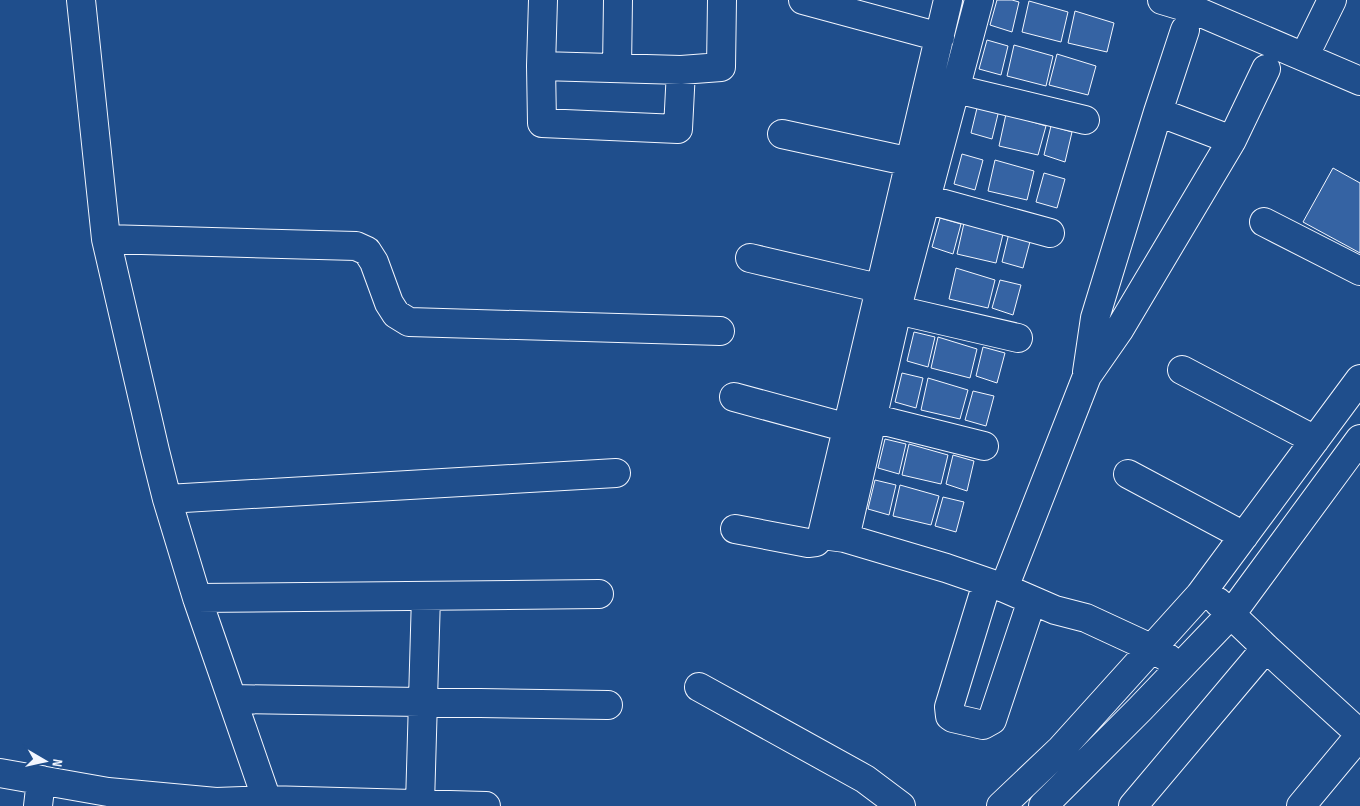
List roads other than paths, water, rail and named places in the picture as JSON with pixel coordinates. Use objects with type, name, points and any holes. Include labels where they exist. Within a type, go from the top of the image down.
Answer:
[{"type":"street","points":[[81,0],[106,239],[155,451],[167,499],[197,598],[268,803]]},
{"type":"street","points":[[543,0],[542,122],[678,129],[681,70]]},
{"type":"street","points":[[617,68],[618,0]]},
{"type":"street","points":[[541,66],[681,70],[721,67],[722,0]]},
{"type":"street","points":[[803,0],[940,37]]},
{"type":"street","points":[[834,537],[889,300],[911,162],[948,0]]},
{"type":"street","points":[[889,300],[926,199],[979,0]]},
{"type":"street","points":[[1162,0],[1360,81]]},
{"type":"street","points":[[1304,57],[1332,0]]},
{"type":"street","points":[[1087,376],[1095,318],[1190,13]]},
{"type":"street","points":[[1032,600],[992,720],[983,725],[950,716],[949,707],[995,585],[1087,376],[1119,330],[1232,140],[1266,69]]},
{"type":"street","points":[[956,89],[1085,120]]},
{"type":"street","points":[[1158,112],[1232,140]]},
{"type":"street","points":[[782,134],[911,162]]},
{"type":"street","points":[[926,199],[1050,234]]},
{"type":"street","points":[[1264,222],[1360,271]]},
{"type":"street","points":[[106,239],[356,246],[367,251],[374,262],[389,303],[396,314],[409,322],[720,331]]},
{"type":"street","points":[[750,258],[874,286],[889,300],[1018,338]]},
{"type":"street","points":[[1182,370],[1315,440]]},
{"type":"street","points":[[1001,806],[1062,749],[1204,589],[1315,440],[1355,396]]},
{"type":"street","points":[[734,397],[984,446]]},
{"type":"street","points":[[1042,806],[1182,666],[1232,613],[1360,439]]},
{"type":"street","points":[[167,499],[616,473]]},
{"type":"street","points":[[1128,474],[1244,536]]},
{"type":"street","points":[[735,529],[808,543],[834,537],[946,568],[995,585],[1055,610],[1086,618],[1152,649],[1182,666]]},
{"type":"street","points":[[1204,589],[1360,734],[1301,806]]},
{"type":"street","points":[[197,598],[599,594]]},
{"type":"street","points":[[420,804],[426,596]]},
{"type":"street","points":[[1133,806],[1266,648]]},
{"type":"street","points":[[699,687],[865,779],[901,806]]},
{"type":"street","points":[[232,699],[608,704]]},
{"type":"street","points":[[0,773],[40,793],[107,799],[216,804],[420,804],[486,806]]}]
